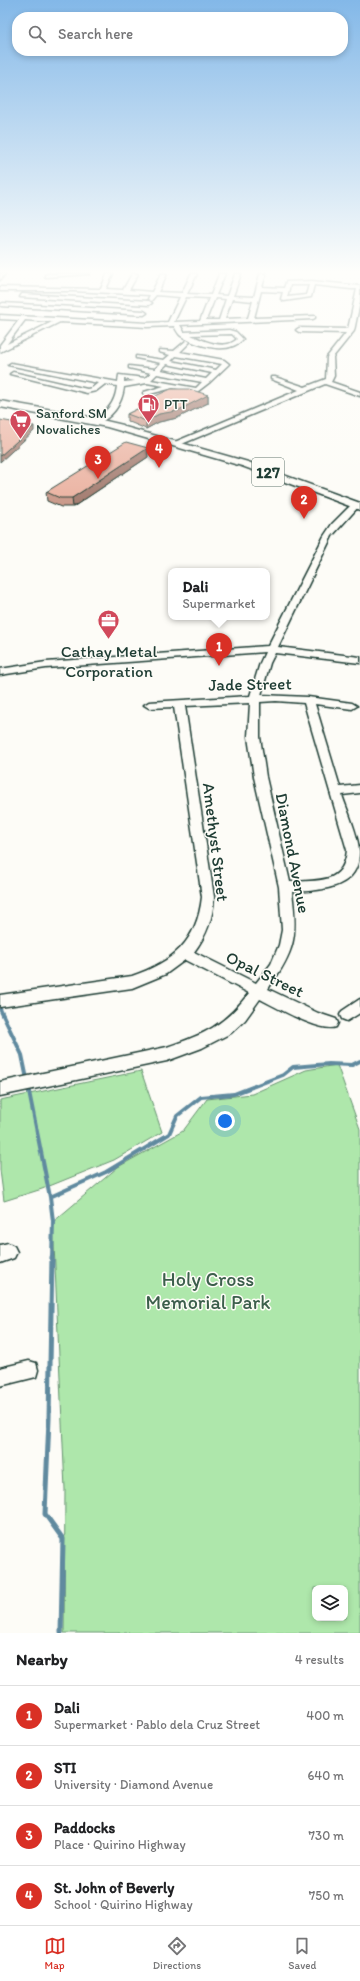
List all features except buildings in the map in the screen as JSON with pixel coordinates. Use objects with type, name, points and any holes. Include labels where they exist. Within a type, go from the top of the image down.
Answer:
[{"type":"main road","name":"127","points":[[0,404],[95,422],[252,466],[358,506]]},
{"type":"street","points":[[12,364],[121,385],[146,381],[179,350]]},
{"type":"street","points":[[199,358],[206,350]]},
{"type":"street","points":[[174,444],[326,382],[331,376],[330,358],[336,350]]},
{"type":"street","points":[[121,376],[197,390],[226,363],[161,351]]},
{"type":"street","points":[[138,357],[218,372]]},
{"type":"street","points":[[95,422],[113,410],[117,404],[121,385],[121,376],[128,364],[208,381]]},
{"type":"street","points":[[24,367],[13,374],[87,391],[94,390],[104,381]]},
{"type":"street","points":[[273,378],[306,390]]},
{"type":"street","points":[[326,382],[360,394]]},
{"type":"street","points":[[146,393],[172,386]]},
{"type":"street","name":"Diamond Avenue","points":[[0,1089],[167,1054],[198,1043],[226,1028],[240,1016],[276,967],[286,945],[289,930],[285,887],[260,777],[254,737],[255,698],[265,663],[328,536],[358,506]]},
{"type":"street","points":[[0,672],[59,664],[272,649],[360,660]]},
{"type":"street","name":"Jade Street","points":[[149,705],[255,698],[308,700],[352,706]]},
{"type":"street","points":[[285,887],[329,884],[337,881],[351,868],[354,860],[353,850],[308,700]]},
{"type":"street","name":"Amethyst Street","points":[[0,1001],[132,982],[152,976],[167,968],[184,953],[199,934],[206,916],[208,902],[179,703]]},
{"type":"street","points":[[335,792],[360,789]]},
{"type":"street","name":"Opal Street","points":[[184,953],[258,992],[315,1018],[330,1023]]},
{"type":"street","points":[[347,1015],[360,1005]]},
{"type":"street","points":[[0,1377],[29,1370]]},
{"type":"green space","name":"Holy Cross Memorial Park","points":[[337,1065],[360,1129],[360,1633],[64,1633],[65,1489],[53,1222],[118,1167],[183,1131],[207,1099],[252,1094],[306,1070]]},
{"type":"green space","points":[[141,1071],[162,1132],[114,1160],[42,1189],[4,1201],[0,1170],[0,1100]]},
{"type":"waterway","points":[[0,1009],[22,1055],[27,1079]]},
{"type":"waterway","points":[[50,1197],[106,1172],[169,1134],[177,1116],[201,1097],[234,1094],[283,1075],[293,1067],[329,1064],[352,1065],[360,1061]]},
{"type":"waterway","points":[[28,1087],[50,1197]]},
{"type":"waterway","points":[[50,1197],[53,1221],[52,1258]]},
{"type":"waterway","points":[[52,1257],[49,1419],[45,1514],[63,1539],[61,1633]]},
{"type":"place","name":"PTT","points":[[149,424]]},
{"type":"place","name":"Sanford SM Novaliches","points":[[21,440]]},
{"type":"place","name":"St. John of Beverly","points":[[159,468]]},
{"type":"place","name":"Paddocks","points":[[98,479]]},
{"type":"place","name":"STI","points":[[304,519]]},
{"type":"place","name":"Cathay Metal Corporation","points":[[109,640]]},
{"type":"place","name":"Dali","points":[[219,666]]}]
